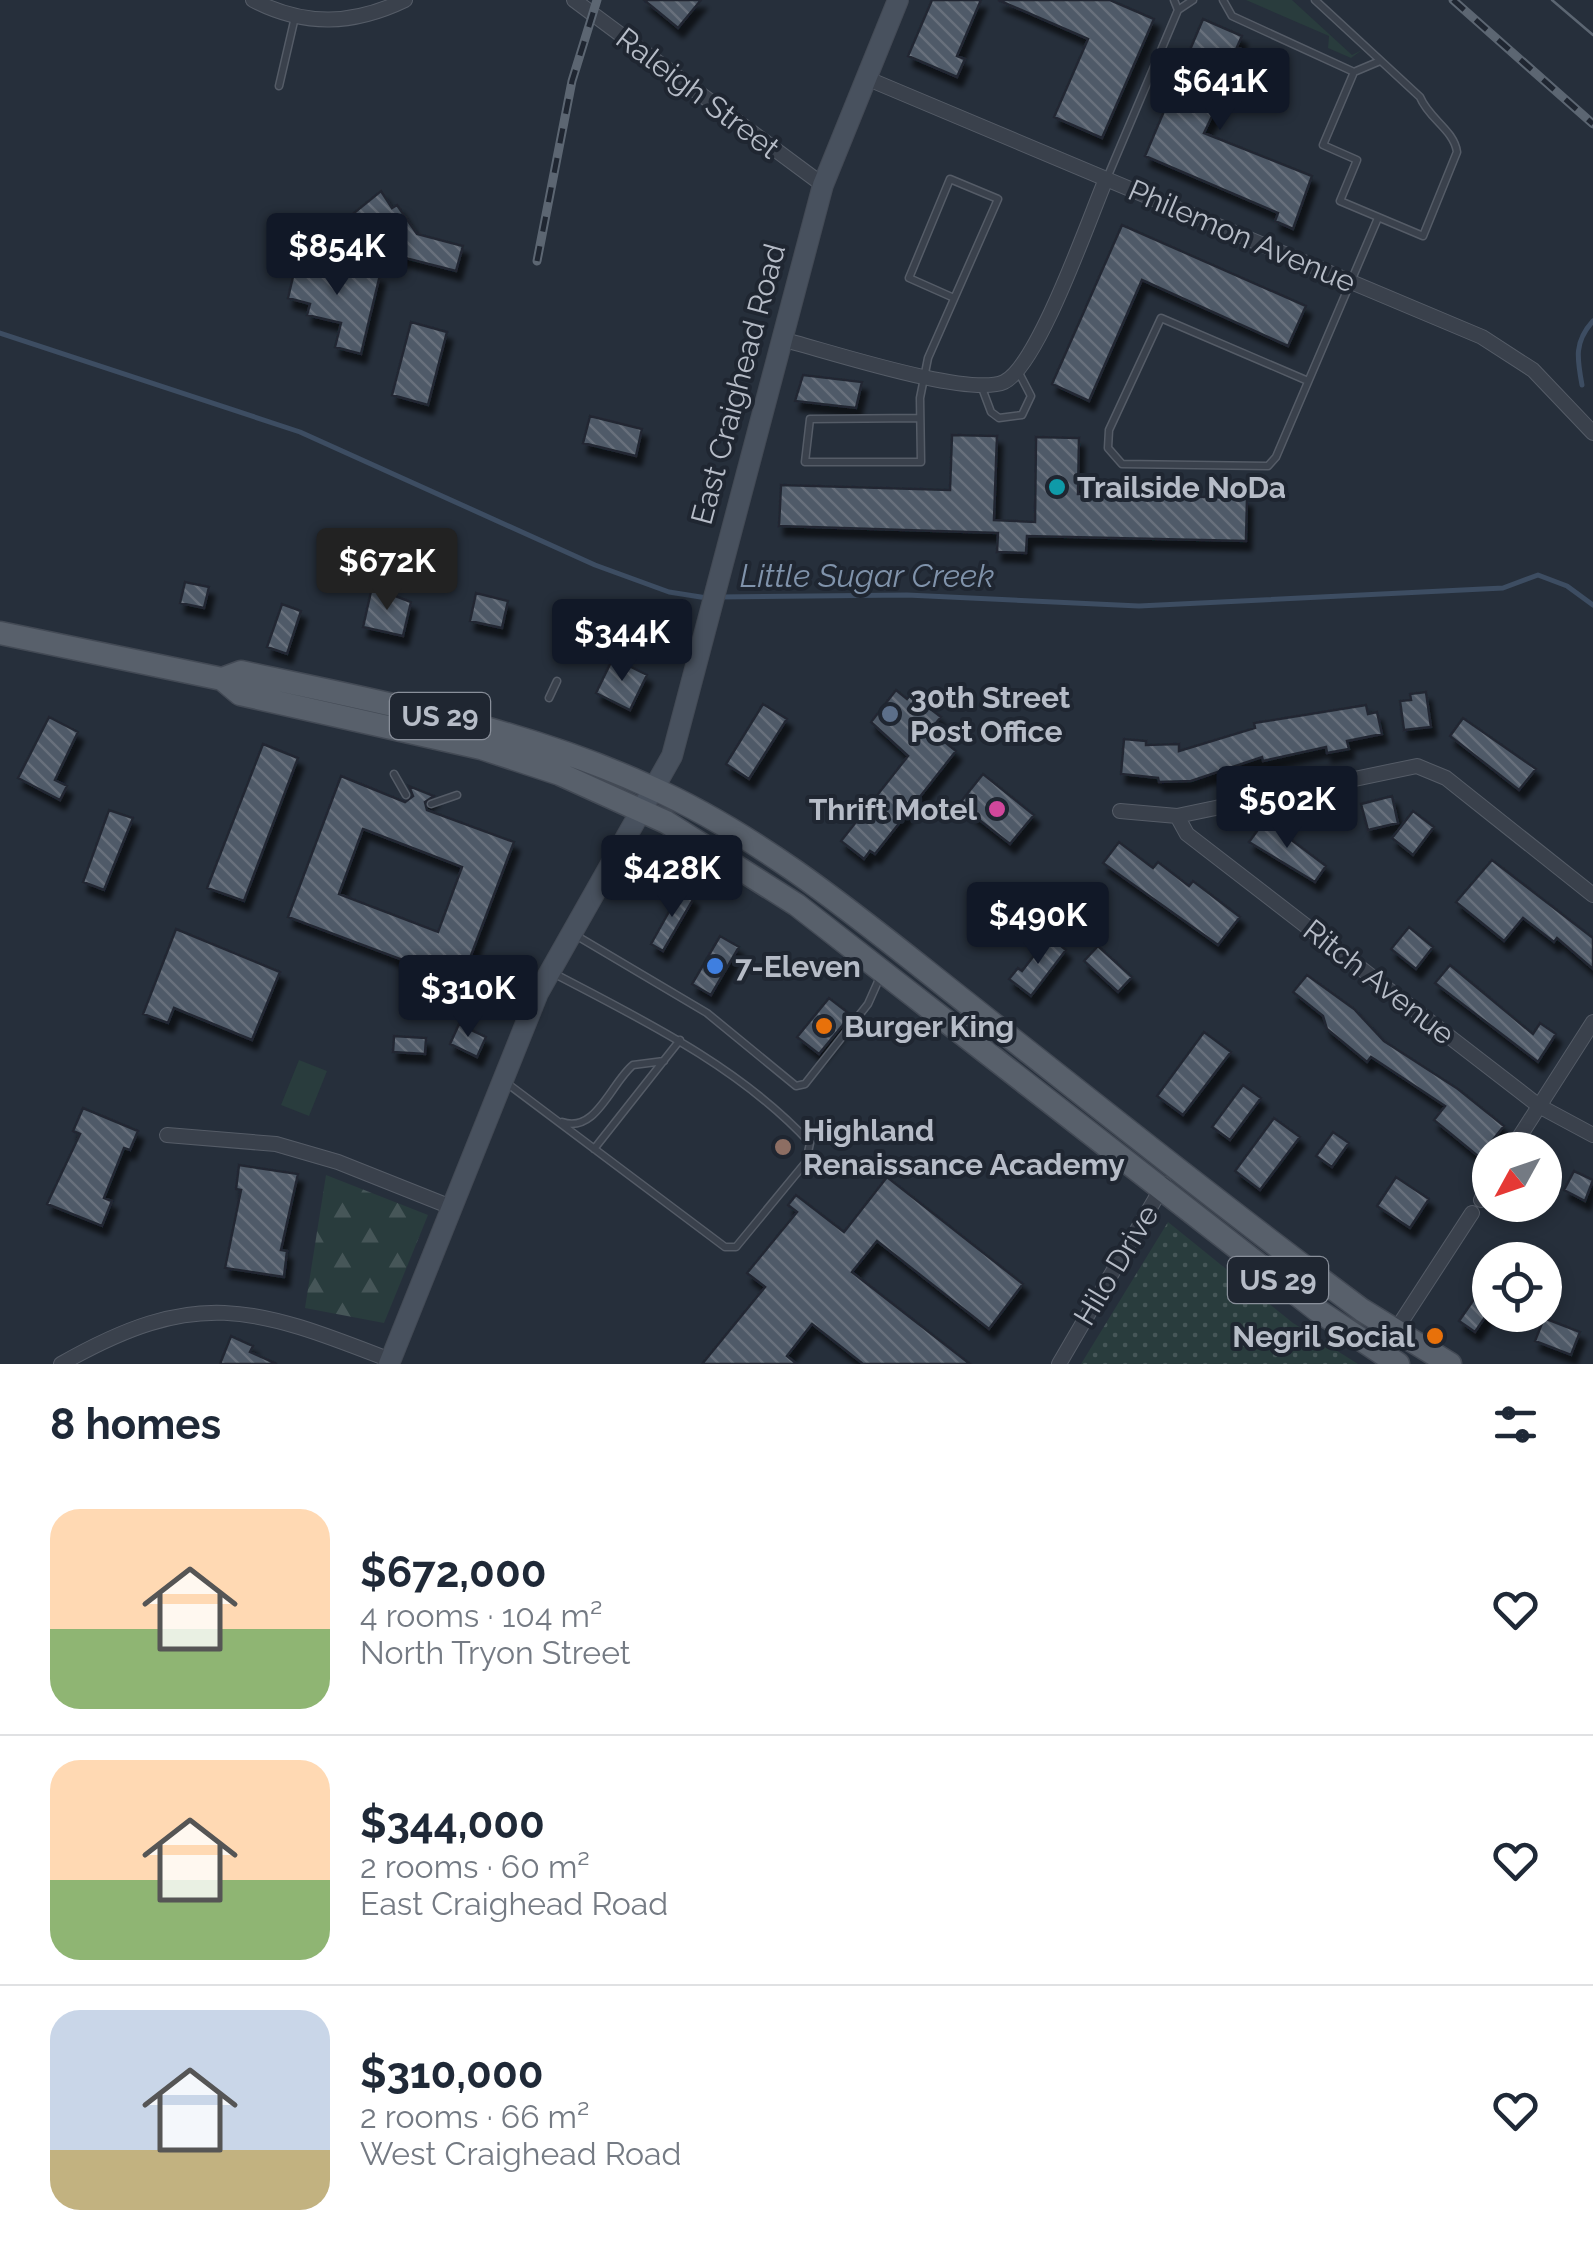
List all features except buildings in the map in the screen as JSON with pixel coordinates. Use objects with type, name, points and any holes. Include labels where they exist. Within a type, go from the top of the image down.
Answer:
[{"type":"main road","name":"US 29","points":[[0,633],[222,679],[240,694],[499,754],[641,810],[760,879],[1386,1361]]},
{"type":"main road","name":"US 29","points":[[222,679],[240,672],[460,720],[564,751],[653,788],[789,868],[1394,1332],[1450,1364]]},
{"type":"street","points":[[253,0],[295,18],[344,20],[405,0]]},
{"type":"street","name":"Raleigh Street","points":[[574,0],[823,185]]},
{"type":"street","name":"East Craighead Road","points":[[389,1362],[550,971],[672,756],[823,185],[898,0]]},
{"type":"street","name":"Philemon Avenue","points":[[866,78],[1482,337],[1515,356],[1593,434]]},
{"type":"street","points":[[781,339],[924,376],[982,386],[1008,380],[1032,354],[1106,179]]},
{"type":"street","points":[[1120,811],[1177,816],[1417,766],[1446,778],[1593,894]]},
{"type":"street","name":"Ritch Avenue","points":[[1177,816],[1186,834],[1540,1106],[1593,1135]]},
{"type":"street","points":[[1523,1132],[1593,1022]]},
{"type":"street","points":[[167,1135],[276,1144],[338,1162],[451,1207]]},
{"type":"street","name":"Hilo Drive","points":[[1058,1364],[1174,1166]]},
{"type":"street","points":[[1394,1332],[1472,1212]]},
{"type":"street","points":[[61,1364],[114,1334],[152,1321],[220,1312],[285,1320],[389,1362]]},
{"type":"lane","points":[[1174,0],[1178,10]]},
{"type":"lane","points":[[1106,179],[1178,10],[1193,0]]},
{"type":"lane","points":[[1223,0],[1232,16],[1354,72]]},
{"type":"lane","points":[[1315,0],[1420,98],[1428,116],[1456,142],[1457,152],[1422,236],[1340,201],[1357,160],[1324,145],[1354,72],[1380,61]]},
{"type":"lane","points":[[279,86],[295,18]]},
{"type":"lane","points":[[920,418],[810,419],[805,462],[921,462],[924,376],[998,200],[950,179],[909,278],[954,298]]},
{"type":"lane","points":[[1308,381],[1161,318],[1110,430],[1108,448],[1122,464],[1268,466],[1308,381],[1378,218]]},
{"type":"lane","points":[[982,386],[991,412],[1010,419],[1022,415],[1031,396],[1018,372]]},
{"type":"lane","points":[[549,698],[557,680]]},
{"type":"lane","points":[[394,774],[406,795]]},
{"type":"lane","points":[[431,804],[457,795]]},
{"type":"lane","points":[[572,933],[707,1013],[755,1050],[768,1067],[801,1086],[868,1004],[884,972]]},
{"type":"lane","points":[[502,1080],[725,1246],[736,1247],[806,1162],[810,1143],[792,1122],[680,1040],[550,971]]},
{"type":"lane","points":[[594,1149],[680,1040]]},
{"type":"lane","points":[[556,1120],[572,1126],[591,1118],[633,1065],[664,1061]]},
{"type":"lane","points":[[1386,1361],[1394,1332]]},
{"type":"green space","points":[[1246,0],[1292,0],[1352,55],[1362,50],[1351,58],[1328,48],[1329,36]]},
{"type":"green space","points":[[299,1060],[327,1071],[309,1116],[281,1105]]},
{"type":"green space","points":[[326,1175],[428,1215],[384,1323],[305,1308]]},
{"type":"green space","points":[[1168,1222],[1293,1323],[1358,1364],[1081,1364]]},
{"type":"waterway","points":[[1582,385],[1578,351],[1593,321]]},
{"type":"waterway","name":"Little Sugar Creek","points":[[0,333],[300,432],[595,565],[669,592],[707,598]]},
{"type":"waterway","name":"Little Sugar Creek","points":[[718,597],[907,595],[1139,606],[1503,588],[1538,575],[1567,586],[1593,605]]},
{"type":"tram line","points":[[1552,0],[1593,35]]},
{"type":"railway","points":[[537,261],[572,81],[597,0]]},
{"type":"railway","points":[[1453,0],[1593,124]]},
{"type":"place","name":"Trailside NoDa","points":[[1057,487]]},
{"type":"place","name":"30th Street Post Office","points":[[890,714]]},
{"type":"place","name":"Thrift Motel","points":[[997,809]]},
{"type":"place","name":"7-Eleven","points":[[715,966]]},
{"type":"place","name":"Burger King","points":[[824,1026]]},
{"type":"place","name":"Highland Renaissance Academy","points":[[783,1147]]},
{"type":"place","name":"Negril Social","points":[[1435,1336]]}]
